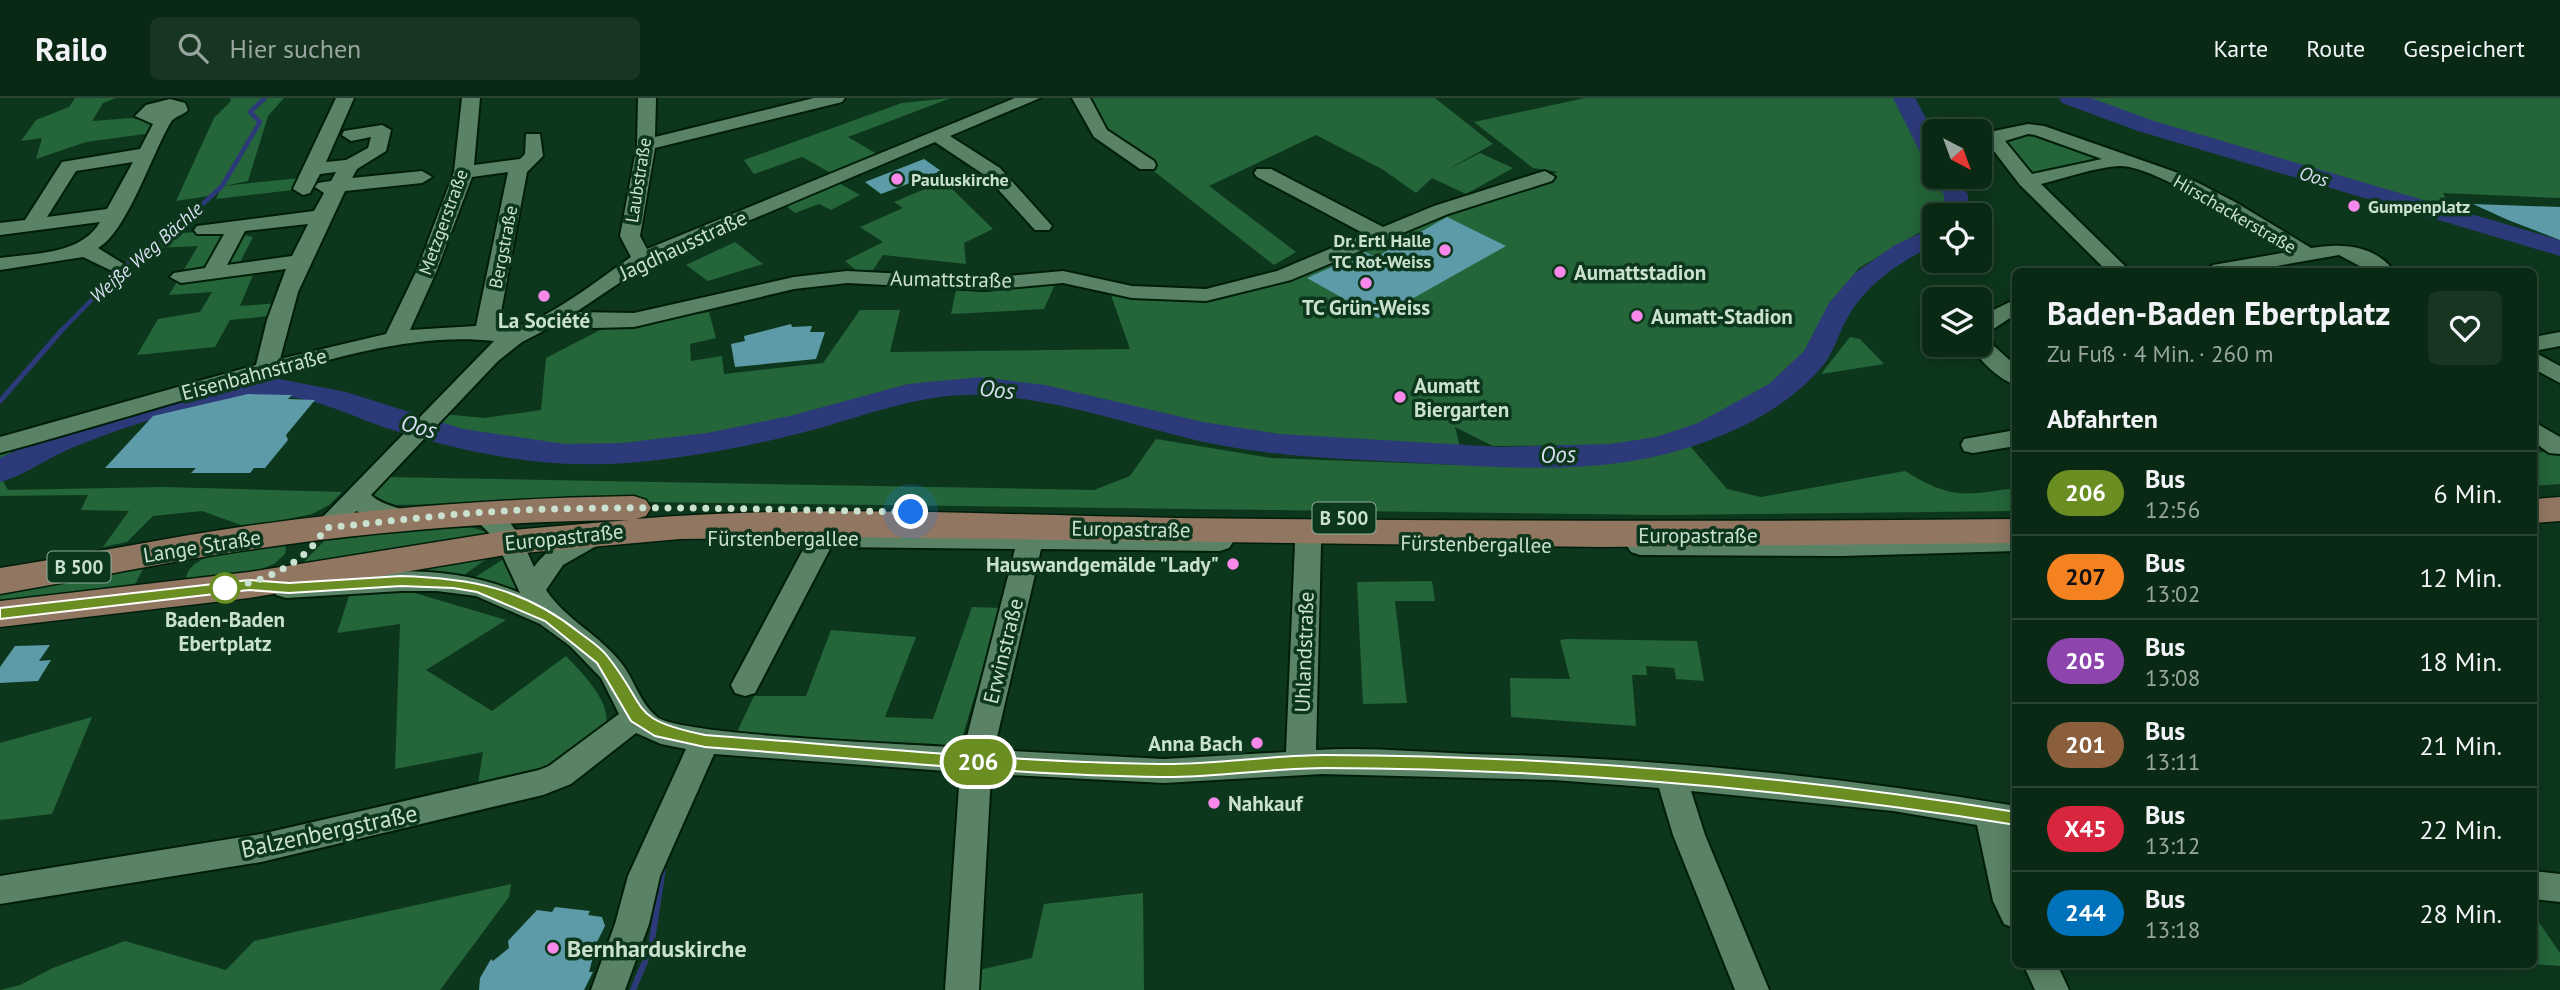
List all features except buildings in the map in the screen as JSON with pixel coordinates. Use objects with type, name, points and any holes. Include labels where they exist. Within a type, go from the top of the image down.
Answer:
[{"type":"main road","points":[[2537,493],[2560,491]]},
{"type":"main road","name":"Europastraße","points":[[482,513],[659,508],[1599,521],[2012,517]]},
{"type":"main road","points":[[2537,513],[2560,509]]},
{"type":"main road","name":"B 500","points":[[325,528],[482,513]]},
{"type":"main road","points":[[2537,513],[2560,516]]},
{"type":"main road","name":"Europastraße","points":[[249,585],[512,542],[643,529],[841,525],[1601,535],[2012,531]]},
{"type":"main road","points":[[249,585],[286,549],[317,542],[325,528]]},
{"type":"main road","points":[[178,593],[172,585],[178,566],[198,551],[223,542]]},
{"type":"main road","name":"Lange Straße","points":[[0,581],[223,542],[286,549]]},
{"type":"main road","name":"Lange Straße","points":[[0,614],[249,585]]},
{"type":"street","points":[[345,98],[303,188],[422,177]]},
{"type":"street","name":"Metzgerstraße","points":[[394,340],[427,270],[464,172],[471,98]]},
{"type":"street","name":"Laubstraße","points":[[642,260],[630,236],[646,145],[648,98]]},
{"type":"street","points":[[646,145],[836,98]]},
{"type":"street","name":"Jagdhausstraße","points":[[325,528],[490,356],[514,337],[556,316],[642,260],[936,135],[1031,98]]},
{"type":"street","points":[[1081,98],[1100,133],[1147,165]]},
{"type":"street","points":[[0,264],[62,256],[84,249],[101,238],[162,124],[161,118]]},
{"type":"street","name":"Hirschackerstraße","points":[[2116,268],[2027,181],[1997,142],[1996,136],[2028,129],[2038,130],[2124,160],[2195,188],[2306,254]]},
{"type":"street","points":[[313,169],[350,164],[377,151],[382,130],[351,135]]},
{"type":"street","points":[[936,135],[993,172],[1042,226]]},
{"type":"street","name":"Bergstraße","points":[[486,332],[519,170],[534,156],[533,138]]},
{"type":"street","points":[[32,225],[69,166],[147,154]]},
{"type":"street","points":[[2027,181],[2124,160]]},
{"type":"street","points":[[267,369],[273,328],[323,216],[350,164]]},
{"type":"street","points":[[464,172],[523,164]]},
{"type":"street","points":[[1264,173],[1380,234]]},
{"type":"street","name":"Aumattstraße","points":[[556,316],[593,321],[634,320],[794,283],[828,278],[985,284],[1063,276],[1132,292],[1206,295],[1284,276],[1380,234],[1545,177]]},
{"type":"street","points":[[0,229],[114,215]]},
{"type":"street","points":[[204,230],[323,216]]},
{"type":"street","points":[[213,272],[239,226]]},
{"type":"street","points":[[84,249],[117,266]]},
{"type":"street","points":[[2229,268],[2341,249],[2362,257],[2378,268]]},
{"type":"street","points":[[181,277],[303,261]]},
{"type":"street","points":[[1992,318],[2012,308]]},
{"type":"street","name":"Eisenbahnstraße","points":[[0,445],[267,369],[394,340],[486,332],[514,337]]},
{"type":"street","points":[[2537,343],[2560,339]]},
{"type":"street","points":[[1992,357],[2012,374]]},
{"type":"street","points":[[2537,361],[2560,376]]},
{"type":"street","points":[[2537,432],[2558,447]]},
{"type":"street","points":[[1973,445],[2012,439]]},
{"type":"street","points":[[358,494],[360,502],[366,507],[386,511],[404,520]]},
{"type":"street","name":"Lange Straße","points":[[482,513],[503,527],[532,590],[550,617]]},
{"type":"street","name":"Fürstenbergallee","points":[[643,529],[659,536],[1308,543],[1841,547],[2012,542]]},
{"type":"street","points":[[532,590],[554,558],[580,541],[604,531]]},
{"type":"street","points":[[745,685],[823,537]]},
{"type":"street","name":"Erwinstraße","points":[[962,990],[976,761],[1030,540]]},
{"type":"street","name":"Uhlandstraße","points":[[1301,762],[1308,543]]},
{"type":"street","name":"Lange Straße","points":[[249,585],[289,588],[401,581],[480,587],[550,617],[602,659],[636,716]]},
{"type":"street","points":[[636,716],[661,732],[705,741],[976,761],[1164,771],[1301,762],[1455,763],[1671,776],[1893,798],[2003,816],[2012,905]]},
{"type":"street","name":"Balzenbergstraße","points":[[0,890],[261,848],[543,782],[560,775],[636,716]]},
{"type":"street","points":[[608,990],[632,924],[644,876],[705,741]]},
{"type":"street","points":[[1671,776],[1689,835],[1752,990]]},
{"type":"street","points":[[2537,885],[2560,888]]},
{"type":"street","points":[[2042,968],[2052,990]]},
{"type":"green space","points":[[75,98],[116,98],[103,103],[92,121],[132,118],[156,124],[152,133],[86,142],[36,159],[42,138],[21,141],[36,120],[69,107]]},
{"type":"green space","points":[[230,98],[284,98],[268,116],[248,181],[224,186],[299,178],[293,190],[216,199],[220,190],[215,195],[176,201],[214,118],[231,101]]},
{"type":"green space","points":[[951,98],[848,137],[877,154],[831,173],[802,157],[754,174],[744,160],[902,103]]},
{"type":"green space","points":[[1087,98],[1435,98],[1493,144],[1445,171],[1480,153],[1513,168],[1466,194],[1432,178],[1416,193],[1382,169],[1316,135],[1209,186],[1296,252],[1274,265],[1105,133]]},
{"type":"green space","name":"Aumattstadion","points":[[1585,98],[1896,98],[1900,112],[1922,148],[1922,189],[1944,189],[1949,203],[1922,203],[1922,231],[1859,268],[1835,300],[1808,350],[1788,374],[1752,401],[1693,431],[1631,445],[1493,446],[1455,427],[1460,447],[1289,441],[1233,432],[1050,393],[1013,387],[937,383],[898,388],[797,417],[707,437],[633,446],[547,446],[433,427],[444,414],[484,418],[541,410],[546,358],[600,330],[709,312],[716,338],[690,344],[691,361],[722,356],[724,374],[823,363],[860,310],[900,310],[890,352],[1130,349],[1111,295],[1136,299],[1239,289],[1558,172],[1533,168],[1474,122]]},
{"type":"green space","points":[[2088,98],[2560,98],[2560,198],[2443,193],[2452,212],[2227,149]]},
{"type":"green space","points":[[2033,133],[2101,159],[2033,173],[2004,140]]},
{"type":"green space","points":[[944,181],[993,229],[964,243],[966,264],[883,255],[873,270],[857,271],[845,261],[883,242],[860,227],[903,208],[894,202]]},
{"type":"green space","points":[[837,182],[860,195],[831,210],[819,204],[795,213],[785,205]]},
{"type":"green space","points":[[226,231],[253,237],[235,272],[255,270],[240,306],[279,303],[270,316],[230,320],[215,347],[137,355],[158,319],[200,312],[212,292],[169,295],[198,246],[155,248],[176,233]]},
{"type":"green space","points":[[735,242],[763,264],[708,281],[686,265]]},
{"type":"green space","points":[[1056,282],[1044,309],[951,314],[956,290]]},
{"type":"green space","points":[[1850,337],[1860,339],[1884,364],[1821,374]]},
{"type":"green space","points":[[1156,439],[1271,458],[1460,465],[1599,465],[1690,446],[1727,489],[1761,497],[1905,471],[1935,487],[1959,493],[2012,488],[2012,511],[1661,515],[644,502],[386,505],[371,502],[370,492],[385,477],[1094,490],[1130,476]]},
{"type":"green space","points":[[2560,450],[2560,484],[2537,486],[2537,453]]},
{"type":"green space","points":[[12,451],[1,477],[8,490],[163,487],[342,492],[329,505],[312,514],[246,527],[202,511],[153,516],[127,542],[103,547],[129,511],[81,510],[88,495],[0,496],[0,454]]},
{"type":"green space","points":[[469,526],[494,535],[299,567],[328,537]]},
{"type":"green space","points":[[281,543],[286,547],[285,554],[274,564],[256,571],[188,580],[186,577],[200,560],[213,555]]},
{"type":"green space","points":[[489,557],[460,578],[368,574]]},
{"type":"green space","points":[[505,558],[518,588],[515,592],[471,580]]},
{"type":"green space","points":[[148,560],[132,590],[0,604],[0,587]]},
{"type":"green space","points":[[1432,581],[1435,601],[1395,601],[1407,703],[1363,704],[1357,582]]},
{"type":"green space","points":[[408,591],[506,620],[426,670],[492,711],[566,656],[600,698],[606,726],[530,777],[477,790],[483,752],[395,769],[400,624],[337,633],[350,593]]},
{"type":"green space","points":[[972,607],[1001,608],[959,748],[736,734],[754,696],[806,696],[831,630],[916,637],[885,717],[933,719]]},
{"type":"green space","points":[[1560,640],[1697,641],[1704,681],[1676,679],[1674,668],[1646,666],[1647,675],[1632,675],[1636,726],[1511,717],[1510,678],[1570,679]]},
{"type":"green space","points":[[92,717],[52,814],[0,820],[0,743]]},
{"type":"green space","points":[[511,884],[509,897],[440,990],[0,990],[20,985],[53,968],[125,941],[226,970],[254,941]]},
{"type":"green space","points":[[1143,893],[1144,990],[977,990],[979,970],[1032,958],[1044,904]]},
{"type":"green space","points":[[2537,919],[2560,953],[2560,966],[2537,964]]},
{"type":"waterway","name":"Weiße Weg Bächle","points":[[60,332],[135,256],[166,238],[222,186],[260,122],[250,112],[265,98]]},
{"type":"waterway","name":"Oos","points":[[1904,98],[1922,133]]},
{"type":"waterway","name":"Oos","points":[[2070,98],[2146,126],[2560,248]]},
{"type":"waterway","name":"Oos","points":[[1953,189],[1956,203]]},
{"type":"waterway","name":"Oos","points":[[0,472],[48,447],[98,427],[238,391],[274,387],[335,399],[403,423],[463,439],[565,454],[650,451],[707,443],[790,426],[908,393],[956,386],[981,386],[1045,394],[1203,432],[1280,444],[1500,457],[1583,457],[1636,451],[1709,430],[1780,391],[1815,356],[1842,303],[1853,290],[1876,268],[1922,241]]},
{"type":"waterway","name":"Weiße Weg Bächle","points":[[0,401],[62,330]]},
{"type":"waterway","points":[[633,990],[651,947],[663,868]]},
{"type":"bus line","name":"206","points":[[0,614],[249,585],[289,588],[436,581],[480,587],[525,609],[550,617],[602,659],[612,671],[626,702],[636,716],[661,732],[705,741],[1058,767],[1164,771],[1278,762],[1455,763],[1554,768],[1893,798],[2012,818]]},
{"type":"place","name":"Pauluskirche","points":[[897,179]]},
{"type":"place","name":"Gumpenplatz","points":[[2354,206]]},
{"type":"place","name":"Dr. Ertl Halle TC Rot-Weiss","points":[[1445,250]]},
{"type":"place","name":"Aumattstadion","points":[[1560,272]]},
{"type":"place","name":"TC Grün-Weiss","points":[[1366,283]]},
{"type":"place","name":"La Société","points":[[544,296]]},
{"type":"place","name":"Aumatt-Stadion","points":[[1637,316]]},
{"type":"place","name":"Aumatt Biergarten","points":[[1400,397]]},
{"type":"place","name":"Hauswandgemälde \"Lady\"","points":[[1233,564]]},
{"type":"place","name":"Baden-Baden Ebertplatz","points":[[225,588]]},
{"type":"place","name":"Anna Bach","points":[[1257,743]]},
{"type":"place","name":"Nahkauf","points":[[1214,803]]},
{"type":"place","name":"Bernharduskirche","points":[[553,948]]},
{"type":"route","points":[[225,588],[218,589],[249,585],[279,570],[317,542],[325,528],[521,510],[604,508],[911,512]]}]
